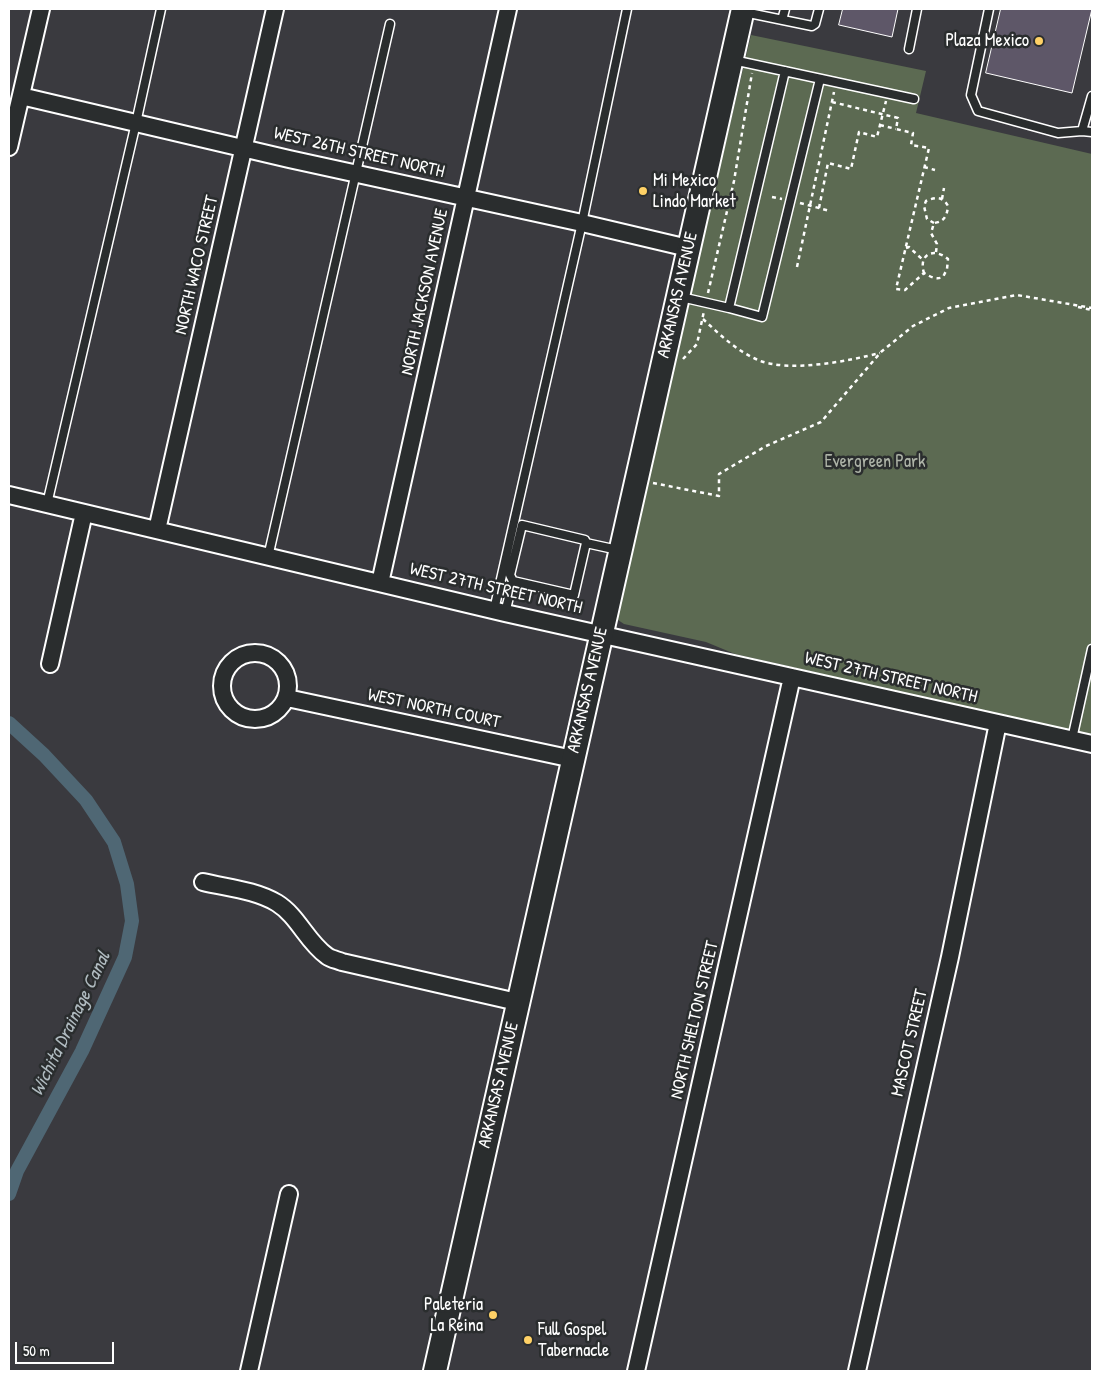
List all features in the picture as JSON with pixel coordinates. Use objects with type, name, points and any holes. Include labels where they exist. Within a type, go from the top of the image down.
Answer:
[{"type":"street","points":[[9,147],[40,9]]},
{"type":"street","name":"NORTH WACO STREET","points":[[157,530],[275,9]]},
{"type":"street","name":"NORTH JACKSON AVENUE","points":[[380,583],[508,9]]},
{"type":"street","name":"ARKANSAS AVENUE","points":[[435,1371],[742,10]]},
{"type":"street","name":"WEST 26TH STREET NORTH","points":[[21,96],[688,248]]},
{"type":"street","name":"WEST 27TH STREET NORTH","points":[[9,495],[499,611],[1092,744]]},
{"type":"street","points":[[50,664],[84,513]]},
{"type":"street","points":[[262,653],[282,665],[287,675],[289,687],[287,698],[274,714],[264,718],[253,719],[243,717],[234,712],[222,695],[221,683],[224,672],[231,663],[245,654],[262,653]]},
{"type":"street","name":"NORTH SHELTON STREET","points":[[636,1371],[792,677]]},
{"type":"street","name":"WEST NORTH COURT","points":[[287,698],[573,759]]},
{"type":"street","name":"MASCOT STREET","points":[[857,1371],[950,957],[998,723]]},
{"type":"street","points":[[203,882],[259,894],[278,904],[290,914],[314,944],[328,957],[342,962],[517,1002]]},
{"type":"street","points":[[249,1371],[288,1194]]},
{"type":"lane","points":[[47,504],[161,9]]},
{"type":"lane","points":[[499,611],[627,9]]},
{"type":"lane","points":[[782,20],[785,9]]},
{"type":"lane","points":[[742,10],[812,26],[815,24],[819,9]]},
{"type":"lane","points":[[909,49],[917,9]]},
{"type":"lane","points":[[989,9],[972,94],[978,111],[1058,133],[1092,132]]},
{"type":"lane","points":[[268,557],[390,24]]},
{"type":"lane","points":[[731,59],[914,99]]},
{"type":"lane","points":[[729,308],[785,71]]},
{"type":"lane","points":[[677,296],[762,317],[820,79]]},
{"type":"lane","points":[[1082,131],[1092,96]]},
{"type":"lane","points":[[499,611],[512,581],[510,576],[522,525],[585,540],[586,544],[574,595],[512,581]]},
{"type":"lane","points":[[586,544],[620,551]]},
{"type":"lane","points":[[1072,739],[1092,649]]},
{"type":"path","points":[[680,362],[697,344],[734,181],[754,64]]},
{"type":"path","points":[[797,266],[836,82]]},
{"type":"path","points":[[819,208],[828,163],[851,168],[859,132],[877,137],[886,101]]},
{"type":"path","points":[[832,102],[898,118],[896,129]]},
{"type":"path","points":[[880,126],[913,133],[911,145],[929,148],[896,289],[905,290],[924,273]]},
{"type":"path","points":[[924,167],[936,170]]},
{"type":"path","points":[[942,199],[944,188]]},
{"type":"path","points":[[942,199],[948,206],[947,214],[941,222],[934,223],[927,219],[924,207],[926,201],[942,199]]},
{"type":"path","points":[[916,205],[924,207]]},
{"type":"path","points":[[934,223],[931,233],[938,244],[936,252]]},
{"type":"path","points":[[906,248],[909,247],[923,260]]},
{"type":"path","points":[[936,252],[948,259],[944,277],[939,279],[933,278],[924,273],[923,260],[930,253],[936,252]]},
{"type":"path","points":[[651,492],[654,482],[720,496],[719,474],[766,446],[822,422],[881,352],[912,326],[949,308],[1017,295],[1092,309]]},
{"type":"path","points":[[703,318],[734,346],[760,360],[786,365],[848,361],[881,352]]},
{"type":"green space","name":"Evergreen Park","points":[[751,35],[926,71],[916,113],[1092,154],[1092,736],[735,654],[706,642],[624,624],[618,620],[615,613]]},
{"type":"building","points":[[843,9],[898,9],[892,37],[839,25]]},
{"type":"building","name":"Plaza Mexico","points":[[1001,9],[1092,9],[1072,93],[986,73]]},
{"type":"waterway","name":"Wichita Drainage Canal","points":[[9,723],[44,755],[86,800],[114,842],[127,884],[132,921],[125,957],[82,1051],[17,1171],[9,1194]]},
{"type":"place","name":"Plaza Mexico","points":[[1039,41]]},
{"type":"place","name":"Mi Mexico Lindo Market","points":[[643,191]]},
{"type":"place","name":"Paleteria La Reina","points":[[493,1315]]},
{"type":"place","name":"Full Gospel Tabernacle","points":[[528,1340]]}]
